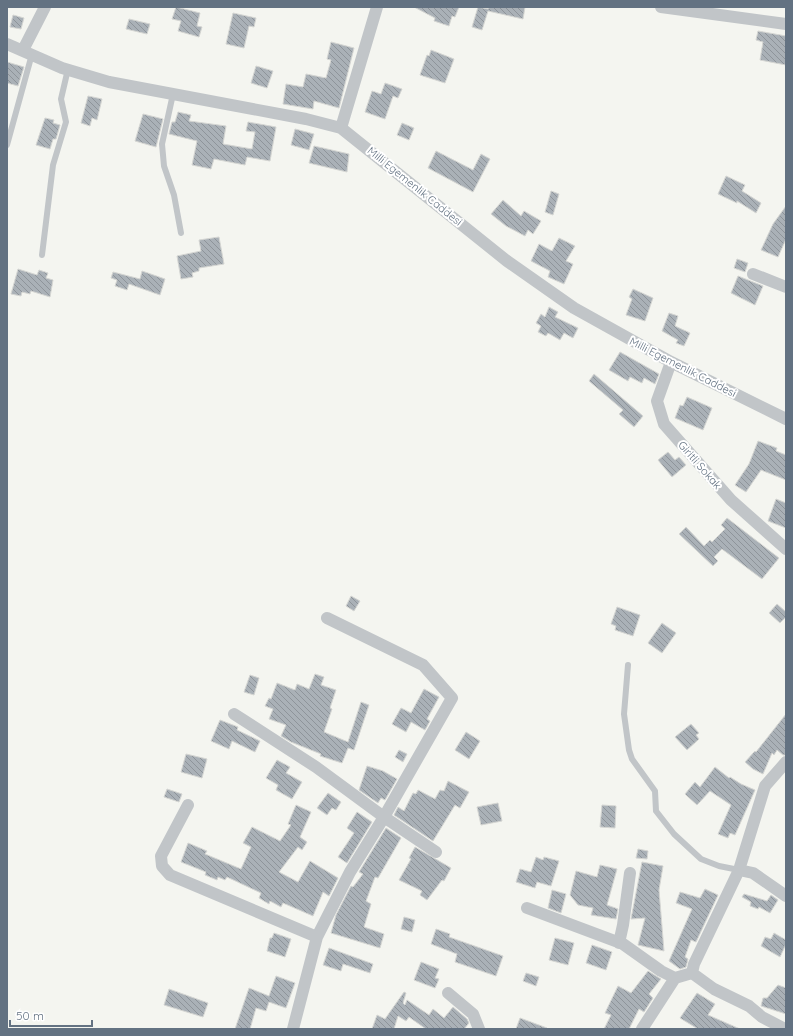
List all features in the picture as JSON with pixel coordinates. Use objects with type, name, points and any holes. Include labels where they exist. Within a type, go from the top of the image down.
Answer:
[{"type":"street","points":[[27,52],[45,7]]},
{"type":"street","points":[[341,128],[377,7]]},
{"type":"street","points":[[661,7],[786,24]]},
{"type":"street","name":"Milli Egemenlik Caddesi","points":[[7,44],[68,69],[109,82],[306,119],[341,128],[507,261],[574,308],[670,362],[786,419]]},
{"type":"street","points":[[753,274],[786,287]]},
{"type":"street","name":"Giritli Sokak","points":[[670,362],[658,401],[664,424],[731,500],[786,549]]},
{"type":"street","points":[[293,1029],[317,937],[350,872],[384,817],[452,698],[423,666],[327,618]]},
{"type":"street","points":[[234,714],[316,767],[384,817],[436,852]]},
{"type":"street","points":[[692,973],[694,964],[740,870],[765,786],[786,762]]},
{"type":"street","points":[[188,805],[161,856],[162,866],[170,875],[317,937]]},
{"type":"street","points":[[740,870],[754,873],[786,896]]},
{"type":"street","points":[[619,943],[630,873]]},
{"type":"street","points":[[527,908],[619,943],[640,955],[661,971],[675,978]]},
{"type":"street","points":[[642,1029],[675,978],[692,973]]},
{"type":"street","points":[[692,973],[714,989],[749,1006],[762,1017],[785,1029]]},
{"type":"street","points":[[448,993],[473,1014],[479,1029]]},
{"type":"lane","points":[[7,145],[27,52]]},
{"type":"lane","points":[[42,255],[53,165],[66,122],[61,99],[68,69]]},
{"type":"lane","points":[[173,94],[162,144],[162,151],[174,195],[181,233]]},
{"type":"lane","points":[[628,665],[624,714],[629,750],[632,759],[655,791],[656,811],[674,834],[701,859],[719,866],[740,870]]},
{"type":"building","points":[[176,7],[200,13],[197,26],[202,27],[199,37],[178,31],[181,21],[172,19]]},
{"type":"building","points":[[414,7],[459,7],[455,17],[452,16],[449,26],[434,21],[435,18]]},
{"type":"building","points":[[478,7],[488,9],[489,7],[525,7],[523,19],[488,11],[482,30],[472,27]]},
{"type":"building","points":[[233,13],[256,18],[254,27],[249,26],[244,48],[226,44]]},
{"type":"building","points":[[13,15],[24,18],[21,29],[10,27]]},
{"type":"building","points":[[129,19],[150,24],[147,34],[126,29]]},
{"type":"building","points":[[758,31],[786,36],[786,65],[760,60],[763,42],[756,40]]},
{"type":"building","points":[[331,42],[354,48],[339,108],[314,101],[313,109],[283,104],[286,84],[303,87],[306,74],[326,78],[331,60],[327,59]]},
{"type":"building","points":[[431,50],[454,59],[445,83],[420,75],[427,55],[429,56]]},
{"type":"building","points":[[7,62],[24,67],[18,86],[7,83]]},
{"type":"building","points":[[256,66],[273,71],[267,88],[251,83]]},
{"type":"building","points":[[385,83],[402,89],[398,98],[393,96],[385,119],[365,112],[372,91],[381,94]]},
{"type":"building","points":[[88,96],[102,99],[97,120],[92,118],[90,126],[81,123]]},
{"type":"building","points":[[178,112],[191,115],[189,121],[226,126],[223,144],[252,149],[255,132],[246,131],[248,122],[276,127],[270,161],[247,157],[245,165],[214,159],[211,169],[192,165],[197,141],[169,134],[172,122],[175,122]]},
{"type":"building","points":[[143,114],[163,119],[156,147],[135,141]]},
{"type":"building","points":[[45,118],[54,120],[53,123],[60,125],[56,139],[53,139],[50,149],[36,145]]},
{"type":"building","points":[[402,123],[414,128],[409,140],[397,135]]},
{"type":"building","points":[[295,129],[314,134],[309,150],[291,145]]},
{"type":"building","points":[[314,146],[349,154],[347,172],[309,163]]},
{"type":"building","points":[[436,151],[473,170],[481,154],[490,159],[473,192],[428,168]]},
{"type":"building","points":[[726,176],[745,185],[742,191],[761,203],[756,213],[737,201],[737,203],[718,194]]},
{"type":"building","points":[[551,191],[559,194],[553,215],[545,212]]},
{"type":"building","points":[[503,200],[521,216],[524,211],[541,221],[533,234],[528,230],[525,236],[506,226],[491,214]]},
{"type":"building","points":[[786,206],[786,239],[778,257],[761,250],[773,224]]},
{"type":"building","points":[[219,237],[224,264],[199,268],[199,271],[192,273],[193,277],[181,279],[177,256],[201,251],[199,240]]},
{"type":"building","points":[[559,238],[575,246],[566,261],[573,264],[564,284],[548,277],[550,271],[531,261],[539,244],[552,251]]},
{"type":"building","points":[[737,259],[748,263],[745,272],[734,268]]},
{"type":"building","points":[[18,269],[37,275],[39,270],[48,273],[46,278],[53,280],[50,297],[31,291],[30,294],[22,292],[21,296],[11,294]]},
{"type":"building","points":[[142,271],[165,279],[160,295],[129,284],[127,290],[115,286],[117,280],[111,278],[113,272],[140,279]]},
{"type":"building","points":[[738,276],[763,286],[755,305],[731,293]]},
{"type":"building","points":[[633,289],[653,298],[645,321],[626,315],[632,299],[629,297]]},
{"type":"building","points":[[549,307],[558,312],[555,317],[578,328],[573,338],[564,333],[560,340],[548,333],[546,336],[538,332],[541,326],[536,323],[541,314],[545,317]]},
{"type":"building","points":[[669,313],[678,316],[675,326],[690,333],[684,346],[676,343],[678,340],[662,331]]},
{"type":"building","points":[[620,352],[659,374],[655,384],[644,378],[642,383],[630,377],[628,381],[609,370]]},
{"type":"building","points":[[594,374],[643,416],[634,427],[619,414],[623,410],[589,381]]},
{"type":"building","points":[[687,397],[712,408],[703,430],[675,418],[680,405],[683,406]]},
{"type":"building","points":[[758,441],[777,448],[776,451],[786,455],[786,480],[761,470],[746,492],[735,485],[749,464]]},
{"type":"building","points":[[668,452],[675,460],[679,457],[686,465],[672,477],[658,460]]},
{"type":"building","points":[[776,499],[786,503],[786,528],[768,521]]},
{"type":"building","points":[[727,518],[779,558],[762,579],[722,549],[714,557],[718,561],[713,566],[679,534],[686,527],[704,546],[710,540],[712,542],[725,529],[721,525]]},
{"type":"building","points":[[351,596],[360,601],[354,611],[346,606]]},
{"type":"building","points":[[777,604],[786,612],[786,617],[780,623],[769,613]]},
{"type":"building","points":[[617,607],[640,615],[633,636],[615,630],[616,626],[611,624]]},
{"type":"building","points":[[662,623],[676,633],[662,653],[648,643]]},
{"type":"building","points":[[315,674],[324,677],[321,685],[336,690],[330,708],[332,709],[324,732],[348,742],[361,702],[369,705],[354,750],[348,748],[342,763],[320,756],[321,754],[291,742],[281,736],[286,725],[269,719],[273,709],[265,706],[269,698],[271,699],[277,683],[295,690],[297,684],[309,689]]},
{"type":"building","points":[[250,675],[259,678],[254,695],[244,692]]},
{"type":"building","points":[[424,689],[439,697],[427,719],[430,721],[425,730],[411,722],[406,732],[392,724],[401,708],[411,713]]},
{"type":"building","points":[[786,714],[786,755],[783,755],[777,750],[774,755],[772,753],[763,774],[753,769],[745,762],[755,751],[756,752]]},
{"type":"building","points":[[220,720],[238,727],[237,730],[260,741],[255,752],[232,741],[229,749],[211,741]]},
{"type":"building","points":[[691,724],[699,733],[696,735],[699,739],[687,750],[675,737]]},
{"type":"building","points":[[466,732],[480,741],[469,759],[455,750]]},
{"type":"building","points":[[399,750],[407,754],[403,762],[395,757]]},
{"type":"building","points":[[186,754],[207,759],[202,778],[181,772]]},
{"type":"building","points":[[277,760],[290,767],[286,773],[302,782],[292,799],[276,790],[278,785],[266,778]]},
{"type":"building","points":[[367,766],[383,771],[397,779],[385,800],[381,798],[378,803],[359,790]]},
{"type":"building","points":[[715,767],[729,778],[730,777],[755,790],[735,835],[730,833],[728,838],[718,834],[731,805],[710,791],[697,805],[685,794],[695,782],[700,787]]},
{"type":"building","points":[[448,781],[469,792],[460,808],[455,805],[433,841],[394,815],[398,807],[404,811],[413,793],[416,794],[418,790],[435,799],[440,790],[444,791]]},
{"type":"building","points":[[167,789],[182,794],[179,802],[164,797]]},
{"type":"building","points":[[328,793],[341,802],[336,810],[332,808],[327,815],[317,808]]},
{"type":"building","points":[[498,803],[502,821],[481,825],[477,807]]},
{"type":"building","points":[[296,805],[311,812],[300,837],[307,842],[302,850],[298,847],[279,872],[298,882],[310,861],[338,878],[329,896],[323,892],[313,916],[283,903],[281,907],[270,901],[269,904],[259,898],[261,893],[227,877],[225,880],[218,877],[217,880],[205,875],[206,872],[181,862],[188,843],[207,851],[205,854],[241,869],[251,847],[243,843],[252,827],[280,841],[291,825],[288,824]]},
{"type":"building","points":[[602,805],[616,806],[615,828],[600,827]]},
{"type":"building","points":[[357,812],[372,822],[347,863],[338,857],[354,833],[347,828]]},
{"type":"building","points":[[386,828],[401,838],[378,878],[375,877],[366,901],[371,904],[364,927],[384,934],[380,948],[331,933],[336,915],[351,886],[353,887],[363,874],[359,872]]},
{"type":"building","points":[[415,847],[451,868],[444,881],[442,880],[427,900],[420,895],[422,891],[399,880],[411,859],[409,858]]},
{"type":"building","points":[[638,849],[648,851],[647,859],[636,858]]},
{"type":"building","points":[[536,857],[543,860],[544,857],[559,861],[551,886],[537,882],[535,888],[516,882],[520,869],[531,872]]},
{"type":"building","points":[[642,862],[663,866],[659,890],[664,951],[638,945],[645,918],[631,919]]},
{"type":"building","points":[[600,865],[617,869],[607,905],[618,909],[616,919],[591,915],[593,908],[578,905],[570,895],[576,871],[597,877]]},
{"type":"building","points":[[705,889],[718,895],[696,942],[691,940],[685,957],[688,959],[686,967],[680,969],[669,961],[692,909],[676,903],[680,892],[700,898]]},
{"type":"building","points":[[552,890],[566,894],[561,913],[548,908]]},
{"type":"building","points":[[744,894],[767,901],[771,895],[778,900],[770,913],[759,907],[758,909],[750,906],[751,902],[742,897]]},
{"type":"building","points":[[404,917],[415,920],[412,932],[401,929]]},
{"type":"building","points":[[436,929],[450,934],[449,937],[503,956],[496,976],[455,962],[457,954],[431,944]]},
{"type":"building","points":[[274,933],[291,939],[285,957],[267,951],[270,938],[272,938]]},
{"type":"building","points":[[774,933],[786,940],[786,944],[780,957],[761,946],[765,937],[771,939]]},
{"type":"building","points":[[555,938],[574,943],[568,965],[549,960]]},
{"type":"building","points":[[592,945],[612,952],[606,970],[586,963]]},
{"type":"building","points":[[329,948],[373,964],[370,973],[343,964],[341,971],[323,965]]},
{"type":"building","points":[[421,962],[439,969],[435,978],[439,979],[435,988],[414,980]]},
{"type":"building","points":[[648,971],[661,979],[649,994],[653,998],[644,1012],[639,1009],[629,1029],[604,1029],[611,1015],[605,1013],[618,986],[631,993]]},
{"type":"building","points":[[526,973],[539,977],[536,986],[523,981]]},
{"type":"building","points":[[276,976],[295,983],[286,1008],[269,1002],[266,1011],[256,1008],[250,1029],[235,1029],[249,988],[269,996]]},
{"type":"building","points":[[778,985],[786,988],[786,1014],[761,1006],[763,998],[767,998]]},
{"type":"building","points":[[169,989],[208,1003],[203,1017],[164,1005]]},
{"type":"building","points":[[404,992],[406,993],[403,1003],[405,1005],[407,1000],[429,1015],[433,1009],[444,1018],[453,1007],[467,1019],[469,1023],[464,1029],[426,1029],[409,1017],[406,1021],[398,1016],[394,1029],[372,1029],[377,1015],[385,1019]]},
{"type":"building","points":[[697,993],[715,1004],[708,1015],[740,1029],[698,1029],[680,1018]]},
{"type":"building","points":[[520,1018],[547,1028],[547,1029],[516,1029]]}]
